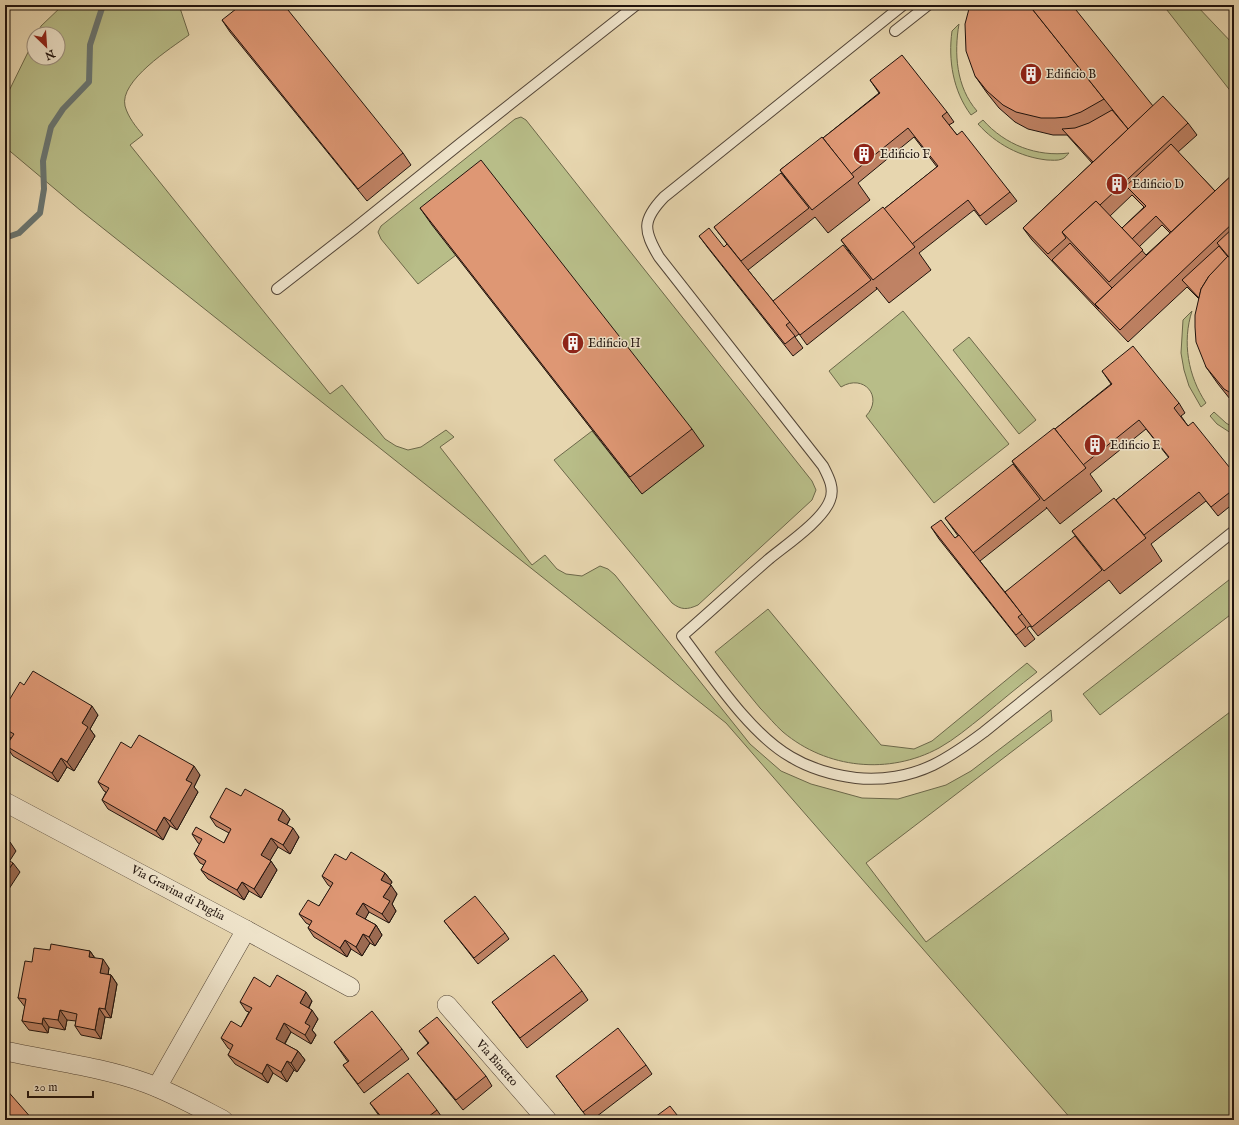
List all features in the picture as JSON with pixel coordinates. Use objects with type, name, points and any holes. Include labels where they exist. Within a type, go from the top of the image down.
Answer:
[{"type":"street","name":"Via Gravina di Puglia","points":[[5,802],[350,987]]},
{"type":"street","points":[[156,1087],[246,930]]},
{"type":"street","name":"Via Binetto","points":[[447,1005],[547,1120]]},
{"type":"street","points":[[5,1051],[116,1074],[156,1087],[223,1120]]},
{"type":"lane","points":[[277,289],[636,5]]},
{"type":"lane","points":[[903,5],[664,198],[648,217],[647,228],[651,242],[659,257],[823,466],[830,479],[832,494],[831,500],[823,512],[809,527],[682,636],[736,706],[769,740],[789,756],[814,769],[839,776],[866,779],[897,776],[923,769],[956,752],[984,732],[1033,694],[1234,530]]},
{"type":"lane","points":[[886,19],[896,32],[928,5]]},
{"type":"green space","points":[[63,5],[179,5],[189,35],[148,66],[130,86],[125,96],[125,106],[128,114],[143,135],[130,145],[330,394],[342,385],[385,439],[396,446],[408,450],[421,447],[446,430],[454,437],[440,447],[532,565],[545,555],[557,569],[566,574],[582,576],[600,566],[608,569],[615,575],[750,744],[781,771],[811,784],[862,798],[898,799],[946,785],[971,771],[1051,710],[1052,721],[866,863],[926,942],[1234,709],[1234,1120],[1072,1120],[726,723],[80,210],[5,147],[5,99],[26,56],[26,66],[66,66],[66,26],[41,26]]},
{"type":"green space","points":[[1163,5],[1196,5],[1234,45],[1234,91],[1232,93]]},
{"type":"green space","points":[[959,24],[957,35],[958,69],[965,91],[970,102],[977,111],[971,115],[960,96],[953,75],[951,53],[952,31]]},
{"type":"green space","points":[[521,117],[526,120],[812,481],[816,490],[812,500],[698,605],[694,607],[681,608],[672,603],[554,460],[592,431],[642,494],[456,255],[418,284],[381,239],[378,232],[381,226],[515,119]]},
{"type":"green space","points":[[983,120],[1001,136],[1022,147],[1045,153],[1069,153],[1063,159],[1047,160],[1018,153],[993,138],[985,131],[978,124]]},
{"type":"green space","points":[[903,311],[1009,444],[934,503],[866,416],[871,409],[873,401],[869,389],[864,385],[857,383],[849,383],[841,387],[829,371]]},
{"type":"green space","points":[[1192,311],[1187,335],[1188,358],[1195,382],[1206,403],[1201,407],[1189,386],[1181,353],[1183,320]]},
{"type":"green space","points":[[969,337],[1036,420],[1019,434],[953,350]]},
{"type":"green space","points":[[1214,412],[1234,428],[1234,435],[1217,424],[1210,416]]},
{"type":"green space","points":[[1234,576],[1234,612],[1100,715],[1083,694]]},
{"type":"green space","points":[[768,609],[881,745],[914,749],[932,741],[1027,663],[1037,672],[956,737],[939,748],[920,757],[879,765],[859,764],[839,760],[819,754],[800,744],[783,732],[760,708],[715,652]]},
{"type":"building","points":[[241,5],[284,5],[403,153],[358,189],[222,20]]},
{"type":"building","name":"Edificio B","points":[[970,5],[1029,5],[1104,99],[1081,112],[1067,117],[1055,118],[1041,118],[1016,112],[1003,105],[987,91],[975,76],[966,51],[965,24]]},
{"type":"building","name":"Edificio B","points":[[1029,5],[1072,5],[1153,106],[1128,129]]},
{"type":"building","name":"Edificio F","points":[[902,55],[947,112],[942,116],[957,135],[962,131],[1010,192],[980,216],[968,200],[912,244],[884,209],[938,166],[908,128],[851,174],[823,138],[880,93],[870,80]]},
{"type":"building","points":[[1163,96],[1188,123],[1100,205],[1096,201],[1062,232],[1066,238],[1048,254],[1023,228]]},
{"type":"building","points":[[1112,110],[1128,129],[1093,162],[1062,129],[1075,128],[1089,123]]},
{"type":"building","points":[[822,137],[854,177],[812,210],[780,170]]},
{"type":"building","name":"Edificio D","points":[[1171,144],[1215,191],[1171,232],[1156,216],[1132,239],[1122,228],[1146,206],[1126,186]]},
{"type":"building","name":"Edificio H","points":[[481,160],[692,429],[630,477],[420,208]]},
{"type":"building","points":[[781,173],[809,208],[741,261],[714,227]]},
{"type":"building","points":[[1234,173],[1234,222],[1120,330],[1095,304]]},
{"type":"building","name":"Edificio D","points":[[1096,201],[1143,250],[1109,282],[1062,232]]},
{"type":"building","points":[[883,207],[915,247],[873,280],[841,240]]},
{"type":"building","points":[[1234,227],[1234,263],[1217,243]]},
{"type":"building","points":[[709,228],[724,247],[727,244],[790,322],[786,325],[795,336],[785,344],[699,236]]},
{"type":"building","points":[[1070,243],[1112,288],[1095,304],[1099,309],[1052,260]]},
{"type":"building","points":[[843,245],[871,280],[800,335],[773,301]]},
{"type":"building","points":[[1219,246],[1228,257],[1209,276],[1201,289],[1199,298],[1182,280]]},
{"type":"building","points":[[1228,256],[1234,263],[1234,395],[1224,389],[1206,367],[1196,342],[1195,327],[1195,315],[1201,289],[1209,276]]},
{"type":"building","name":"Edificio E","points":[[1133,346],[1179,403],[1174,408],[1188,426],[1193,422],[1234,473],[1234,489],[1211,507],[1199,492],[1144,535],[1116,500],[1169,457],[1139,420],[1083,465],[1055,429],[1112,384],[1102,371]]},
{"type":"building","points":[[1054,428],[1086,468],[1044,501],[1012,461]]},
{"type":"building","points":[[1013,464],[1040,499],[973,553],[945,518]]},
{"type":"building","points":[[1114,498],[1146,538],[1104,571],[1072,531]]},
{"type":"building","points":[[941,520],[955,538],[959,535],[1022,614],[1018,617],[1026,627],[1016,635],[931,527]]},
{"type":"building","points":[[1075,536],[1102,570],[1032,627],[1005,592]]},
{"type":"building","points":[[33,671],[92,706],[82,723],[88,727],[67,762],[61,758],[52,773],[6,746],[14,734],[5,729],[5,707],[20,682],[24,685]]},
{"type":"building","points":[[139,735],[194,766],[186,780],[192,783],[170,821],[164,817],[156,831],[102,800],[109,788],[98,782],[121,742],[131,748]]},
{"type":"building","points":[[226,788],[241,796],[245,789],[283,810],[278,820],[293,828],[283,845],[271,838],[261,855],[271,861],[254,889],[242,882],[237,890],[201,870],[206,861],[194,854],[202,839],[192,834],[196,827],[224,843],[231,829],[210,817]]},
{"type":"building","points":[[5,839],[10,842],[5,849]]},
{"type":"building","points":[[351,852],[385,873],[381,880],[391,885],[383,897],[390,901],[382,914],[363,903],[356,914],[376,925],[369,937],[363,934],[356,947],[345,940],[340,948],[308,928],[312,921],[299,914],[308,900],[319,906],[333,883],[322,876],[335,854],[346,860]]},
{"type":"building","points":[[5,858],[13,863],[5,875]]},
{"type":"building","points":[[475,896],[505,933],[474,958],[444,921]]},
{"type":"building","points":[[51,944],[90,951],[89,957],[103,959],[100,973],[111,975],[105,1009],[99,1008],[95,1030],[75,1026],[77,1014],[60,1010],[58,1020],[43,1018],[42,1024],[22,1021],[26,999],[18,998],[25,961],[32,962],[34,948],[50,950]]},
{"type":"building","points":[[554,955],[582,991],[520,1038],[492,1002]]},
{"type":"building","points":[[277,975],[306,992],[300,1003],[312,1010],[305,1023],[310,1026],[305,1035],[284,1023],[276,1039],[298,1051],[291,1063],[287,1061],[281,1072],[267,1064],[262,1074],[228,1055],[233,1045],[221,1038],[231,1021],[241,1027],[252,1008],[240,1002],[254,977],[270,987]]},
{"type":"building","points":[[372,1011],[402,1049],[358,1084],[343,1065],[349,1061],[334,1042]]},
{"type":"building","points":[[437,1017],[486,1076],[456,1100],[417,1053],[429,1043],[419,1031]]},
{"type":"building","points":[[618,1028],[646,1065],[583,1112],[556,1076]]},
{"type":"building","points":[[408,1073],[437,1110],[424,1120],[382,1120],[383,1119],[370,1103]]},
{"type":"building","points":[[5,1088],[33,1120],[5,1120]]},
{"type":"building","points":[[670,1106],[681,1120],[651,1120]]},
{"type":"waterway","points":[[5,238],[19,233],[40,213],[44,189],[43,161],[51,127],[63,109],[89,82],[90,45],[103,5]]},
{"type":"place","name":"Edificio B","points":[[1031,74]]},
{"type":"place","name":"Edificio F","points":[[864,154]]},
{"type":"place","name":"Edificio D","points":[[1117,184]]},
{"type":"place","name":"Edificio H","points":[[573,343]]},
{"type":"place","name":"Edificio E","points":[[1095,445]]}]
